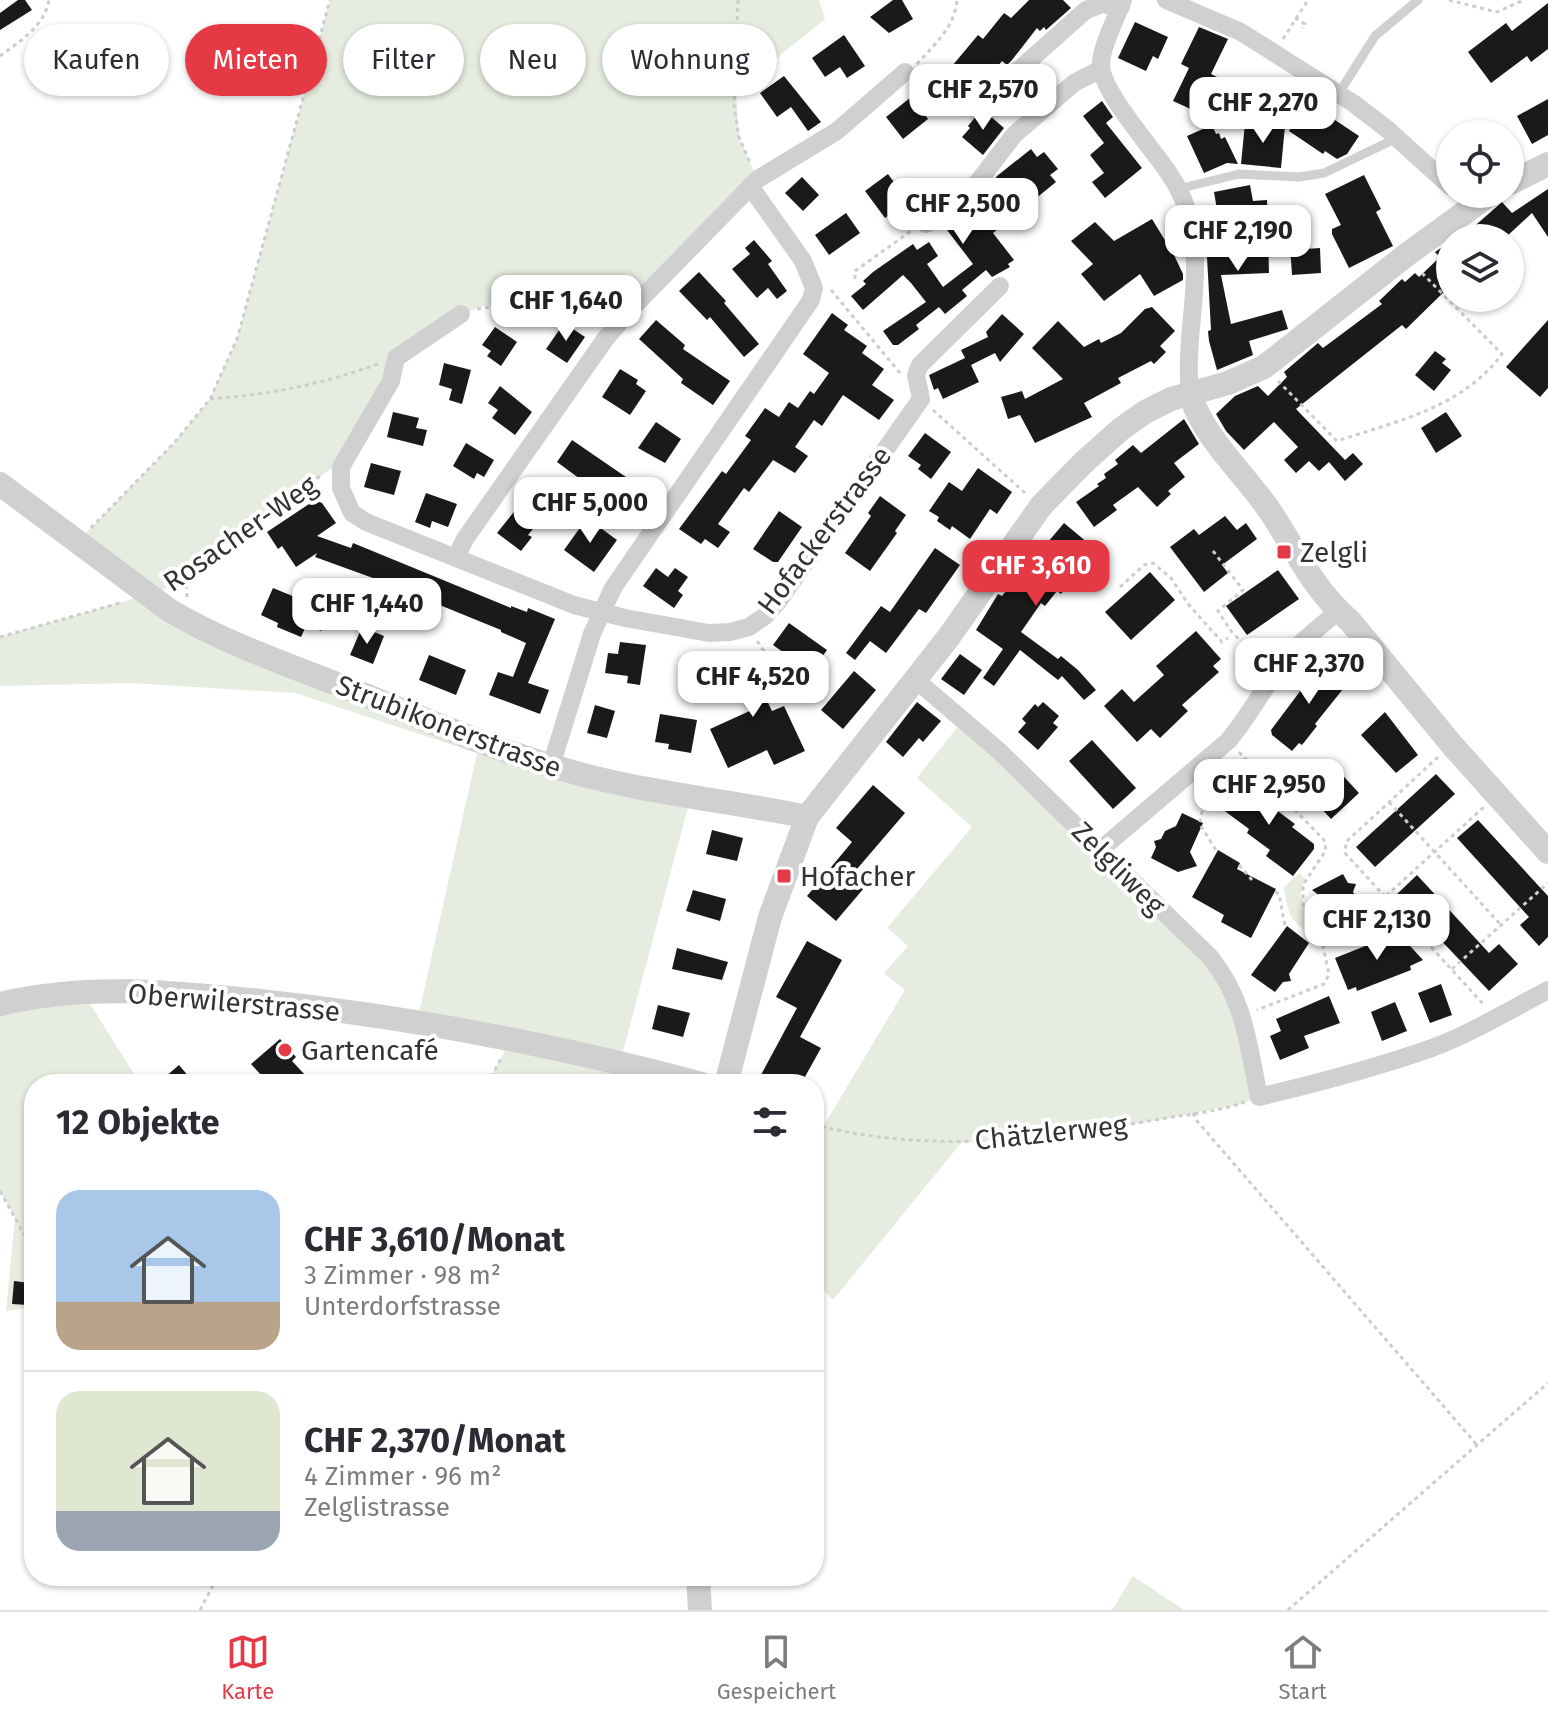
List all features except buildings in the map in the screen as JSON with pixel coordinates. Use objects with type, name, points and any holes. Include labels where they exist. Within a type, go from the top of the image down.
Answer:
[{"type":"street","points":[[1166,0],[1241,32],[1339,93],[1436,173]]},
{"type":"street","points":[[1013,75],[1086,10],[1102,4],[1122,3],[1102,56],[1101,69],[1121,107],[1178,189],[1191,224],[1195,254],[1188,345],[1190,394],[1202,421],[1338,611],[1548,852]]},
{"type":"street","points":[[926,224],[978,182],[1014,135],[1074,83],[1101,69]]},
{"type":"street","points":[[456,557],[465,539],[606,338],[632,308],[754,183],[837,131],[910,70]]},
{"type":"street","points":[[1524,176],[1548,164]]},
{"type":"street","points":[[551,766],[601,613],[613,588],[811,300],[814,288],[803,261],[754,183]]},
{"type":"street","points":[[729,1074],[770,917],[807,817],[916,680],[1041,506],[1121,429],[1160,403],[1228,383],[1264,367],[1461,208]]},
{"type":"street","name":"Hofackerstrasse","points":[[341,467],[341,488],[352,513],[366,522],[601,613],[709,633],[749,627],[765,616],[787,589],[921,399],[916,375],[920,365],[1000,286]]},
{"type":"street","points":[[341,467],[391,381],[396,358],[461,314]]},
{"type":"street","name":"Strubikonerstrasse","points":[[0,484],[147,595],[193,625],[239,644],[482,742],[551,766],[807,817]]},
{"type":"street","points":[[1100,850],[1228,741],[1246,721],[1295,649],[1338,611]]},
{"type":"street","name":"Zelgliweg","points":[[916,680],[998,750],[1226,976],[1242,1016],[1259,1097],[1434,1047],[1496,1018]]},
{"type":"street","points":[[1496,1018],[1548,990]]},
{"type":"street","name":"Oberwilerstrasse","points":[[0,1004],[82,991],[190,994],[349,1011],[511,1039],[660,1074]]},
{"type":"street","points":[[699,1586],[700,1610]]},
{"type":"lane","points":[[1339,93],[1375,36],[1418,0]]},
{"type":"lane","points":[[1178,189],[1239,174],[1299,177],[1324,173],[1397,138]]},
{"type":"path","points":[[0,56],[33,31],[47,11],[49,0]]},
{"type":"path","points":[[77,542],[174,443],[210,399],[237,339],[330,0]]},
{"type":"path","points":[[738,0],[734,105],[739,137],[754,183]]},
{"type":"path","points":[[957,0],[947,30],[910,70],[970,109],[1001,76],[1013,75]]},
{"type":"path","points":[[1280,46],[1308,0]]},
{"type":"path","points":[[1449,0],[1497,12],[1524,0]]},
{"type":"path","points":[[1295,18],[1305,24],[1302,28]]},
{"type":"path","points":[[855,279],[855,271],[920,225],[926,224]]},
{"type":"path","points":[[1264,367],[1337,441],[1414,417],[1468,388],[1491,369],[1502,354],[1405,256]]},
{"type":"path","points":[[828,286],[910,384],[919,385]]},
{"type":"path","points":[[461,314],[484,306],[507,305],[632,308]]},
{"type":"path","points":[[210,399],[270,394],[314,385],[396,358]]},
{"type":"path","points":[[927,405],[1026,494]]},
{"type":"path","name":"Rosacher-Weg","points":[[0,637],[163,590],[329,470],[341,467]]},
{"type":"path","points":[[1213,551],[1243,590],[1218,611],[1231,631],[1274,676]]},
{"type":"path","points":[[1120,587],[1144,565],[1153,563],[1171,578],[1189,605],[1222,642],[1228,638]]},
{"type":"path","points":[[752,634],[800,701]]},
{"type":"path","points":[[1228,741],[1324,840],[1326,850],[1303,885],[1303,907],[1319,928],[1329,974],[1324,984],[1242,1016]]},
{"type":"path","points":[[1452,745],[1346,842],[1345,853],[1496,1018]]},
{"type":"path","points":[[1187,777],[1202,795],[1201,824],[1217,852]]},
{"type":"path","points":[[1389,802],[1501,925]]},
{"type":"path","points":[[1386,896],[1487,805]]},
{"type":"path","points":[[1239,865],[1252,880]]},
{"type":"path","points":[[1452,969],[1548,883]]},
{"type":"path","points":[[1275,892],[1279,894],[1285,926]]},
{"type":"path","points":[[492,1074],[511,1039]]},
{"type":"path","name":"Chätzlerweg","points":[[824,1127],[908,1140],[1019,1141],[1241,1104]]},
{"type":"path","points":[[1193,1113],[1477,1445]]},
{"type":"path","points":[[0,1191],[24,1234]]},
{"type":"path","points":[[1288,1610],[1548,1383]]},
{"type":"path","points":[[200,1610],[213,1586]]},
{"type":"shaded area","points":[[330,0],[819,0],[825,19],[777,58],[777,24],[602,24],[602,96],[736,96],[739,137],[754,172],[632,308],[484,306],[461,314],[396,358],[341,467],[329,470],[163,590],[148,595],[482,742],[691,796],[620,1063],[663,1074],[492,1074],[511,1040],[417,1022],[477,753],[295,693],[130,683],[0,686],[0,637],[146,595],[77,542],[174,443],[210,399],[237,339],[304,96],[327,96],[327,24],[323,24]]},
{"type":"shaded area","points":[[963,720],[1226,976],[1259,1097],[1241,1104],[1101,1129],[961,1143],[833,1300],[824,1291],[824,1125],[905,990],[884,973],[908,946],[887,928],[972,827],[917,778]]},
{"type":"shaded area","points":[[1299,873],[1305,878],[1300,896],[1318,929],[1319,935],[1314,938],[1295,922],[1287,905],[1284,887]]},
{"type":"shaded area","points":[[82,991],[134,1074],[24,1074],[24,1308],[6,1311],[15,1218],[0,1191],[0,1004]]},
{"type":"shaded area","points":[[1133,1576],[1184,1610],[1112,1610]]},
{"type":"place","name":"Zelgli","points":[[1284,552]]},
{"type":"place","name":"Hofacher","points":[[784,876]]},
{"type":"place","name":"Gartencafé","points":[[285,1050]]}]
